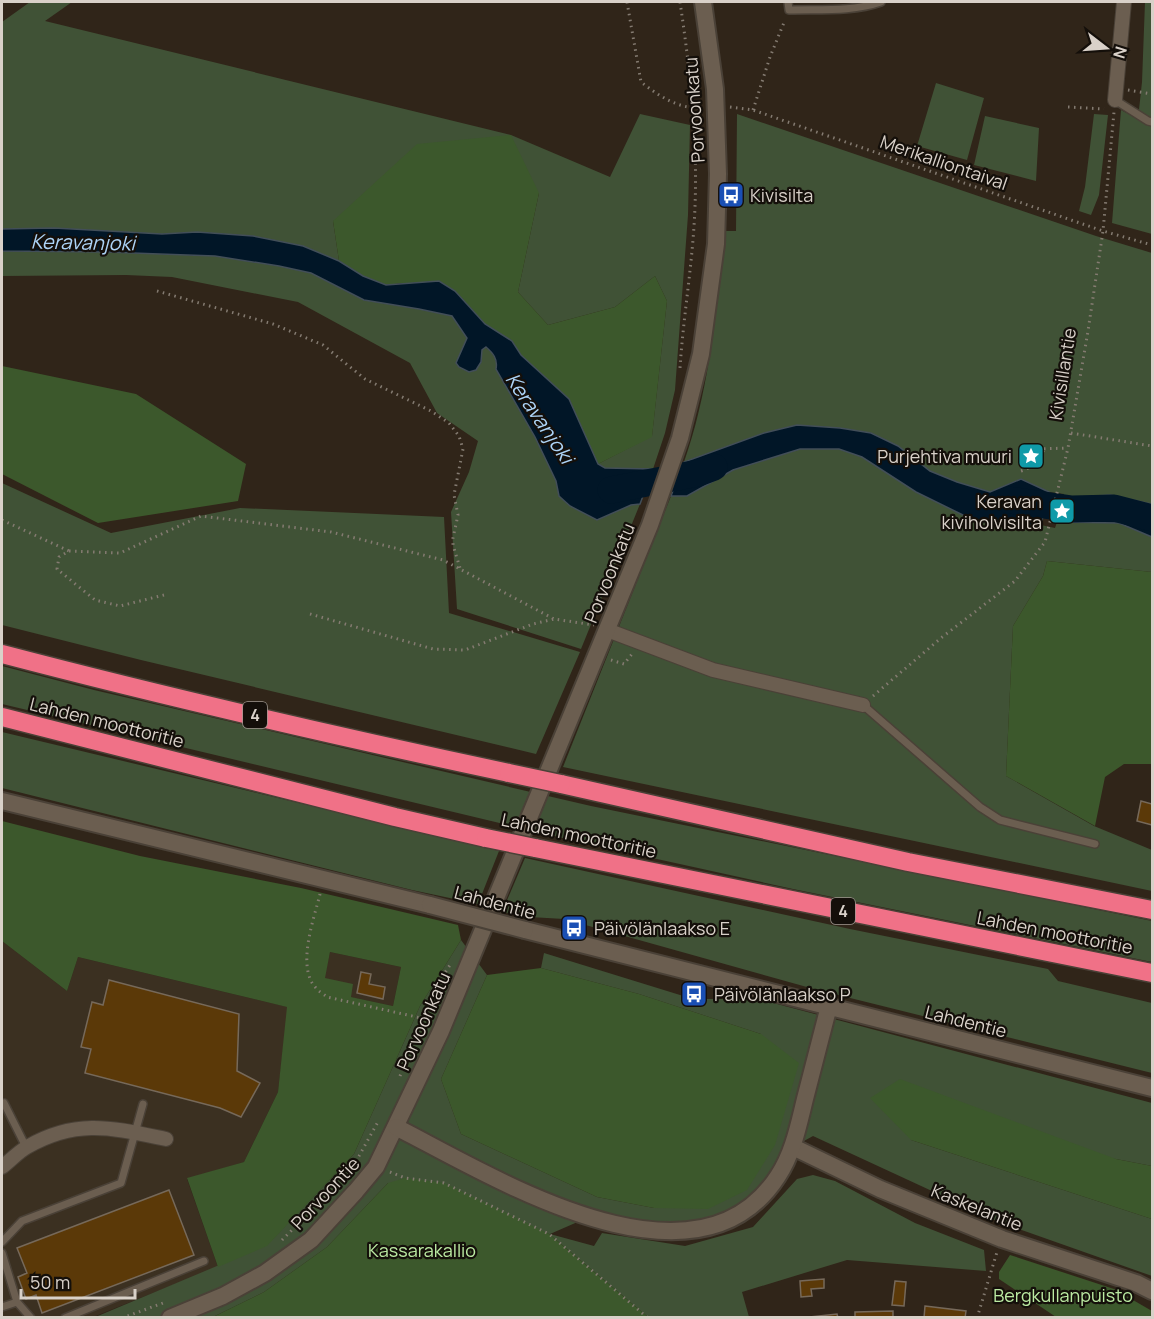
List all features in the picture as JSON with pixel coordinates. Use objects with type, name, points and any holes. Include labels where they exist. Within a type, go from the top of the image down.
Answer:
[{"type":"highway","name":"4","points":[[2,654],[134,687],[908,862],[1152,910]]},
{"type":"highway","name":"Lahden moottoritie","points":[[2,717],[395,817],[535,848],[1152,973]]},
{"type":"street","name":"Porvoonkatu","points":[[396,1127],[441,1031],[597,656],[650,525],[680,438],[701,354],[717,233],[718,174],[715,89],[703,2]]},
{"type":"street","points":[[1116,100],[1124,2]]},
{"type":"street","points":[[607,630],[713,670],[863,705]]},
{"type":"street","name":"Lahdentie","points":[[2,801],[430,905],[1152,1088]]},
{"type":"street","points":[[396,1127],[538,1199],[590,1217],[637,1228],[675,1231],[706,1228],[736,1218],[762,1199],[779,1175],[793,1146],[829,1006]]},
{"type":"street","points":[[2,1167],[26,1147],[62,1131],[86,1127],[115,1129],[166,1139]]},
{"type":"street","name":"Porvoontie","points":[[170,1317],[223,1296],[265,1273],[311,1240],[376,1167],[396,1127]]},
{"type":"street","name":"Kaskelantie","points":[[793,1146],[880,1189],[1002,1239],[1136,1283],[1152,1291]]},
{"type":"lane","points":[[788,2],[789,10],[848,9],[881,2]]},
{"type":"lane","points":[[1116,100],[1152,122]]},
{"type":"lane","points":[[863,705],[980,807],[1000,820],[1095,844]]},
{"type":"lane","points":[[4,1103],[26,1147]]},
{"type":"lane","points":[[2,1242],[22,1221],[121,1183],[143,1104]]},
{"type":"lane","points":[[2,1253],[17,1302],[32,1317]]},
{"type":"lane","points":[[65,1317],[204,1261]]},
{"type":"lane","points":[[2,1307],[17,1302]]},
{"type":"path","points":[[627,2],[641,82],[664,99],[693,108]]},
{"type":"path","points":[[679,377],[694,226],[696,171],[690,65],[680,2]]},
{"type":"path","points":[[753,110],[770,57],[789,10]]},
{"type":"path","points":[[1068,107],[1152,94]]},
{"type":"path","name":"Kivisillantie","points":[[863,705],[941,638],[1015,581],[1045,542],[1071,433],[1103,231],[1116,100]]},
{"type":"path","name":"Merikalliontaival","points":[[727,106],[753,110],[1103,231],[1152,245]]},
{"type":"path","points":[[157,291],[273,324],[323,345],[365,379],[431,411],[449,423],[459,436],[463,449],[454,495],[458,514],[453,545],[460,569]]},
{"type":"path","points":[[1071,433],[1152,446]]},
{"type":"path","points":[[1038,448],[1068,448]]},
{"type":"path","points":[[1021,471],[1037,462],[1045,448]]},
{"type":"path","points":[[2,520],[69,551],[120,553],[201,516],[331,532],[443,560],[554,619]]},
{"type":"path","points":[[69,551],[59,557],[57,569],[95,600],[120,606],[164,595]]},
{"type":"path","points":[[310,614],[433,649],[465,650],[533,624],[554,619],[586,622]]},
{"type":"path","points":[[597,656],[624,663],[640,643]]},
{"type":"path","points":[[324,879],[307,951],[308,973],[315,988],[327,997],[421,1018]]},
{"type":"path","points":[[398,1084],[433,991],[455,957]]},
{"type":"path","points":[[280,1242],[344,1178],[382,1115]]},
{"type":"path","points":[[359,1156],[376,1167],[405,1178],[444,1183],[549,1234],[648,1317]]},
{"type":"path","points":[[977,1317],[1002,1239]]},
{"type":"path","points":[[122,1317],[172,1299]]},
{"type":"shaded area","points":[[2,941],[67,991],[78,957],[288,1007],[278,1092],[244,1162],[187,1179],[218,1267],[93,1317],[2,1317]]},
{"type":"shaded area","points":[[330,952],[401,967],[393,1006],[350,997],[324,978]]},
{"type":"green space","points":[[30,2],[72,2],[45,21],[511,135],[610,177],[640,114],[690,125],[688,215],[675,390],[665,433],[653,469],[605,468],[598,464],[652,436],[667,301],[655,276],[615,307],[548,325],[518,292],[539,193],[333,221],[339,261],[303,246],[253,236],[54,228],[2,229],[2,22]]},
{"type":"green space","points":[[1145,2],[1152,2],[1152,234],[1112,223],[1121,110],[1138,119]]},
{"type":"green space","points":[[936,83],[984,98],[967,160],[917,146]]},
{"type":"green space","points":[[737,114],[1152,253],[1152,504],[1110,495],[1064,498],[1064,494],[1049,492],[1021,479],[990,492],[930,471],[898,446],[872,433],[840,428],[797,425],[764,433],[684,462],[706,377],[726,231],[736,231]]},
{"type":"green space","points":[[1094,114],[1108,115],[1099,195],[1091,215],[1079,211],[1085,187]]},
{"type":"green space","points":[[985,116],[1039,128],[1036,181],[974,165]]},
{"type":"green space","points":[[511,135],[539,193],[518,292],[548,325],[615,307],[655,276],[667,301],[652,437],[598,464],[569,399],[520,355],[512,341],[485,324],[455,291],[403,283],[386,285],[363,276],[339,261],[333,221],[417,144]]},
{"type":"green space","points":[[2,251],[215,256],[311,273],[364,300],[452,316],[467,338],[456,363],[469,372],[481,362],[482,350],[485,347],[493,354],[496,359],[496,369],[535,437],[556,481],[559,496],[570,506],[640,504],[581,649],[457,609],[451,512],[469,472],[478,441],[437,413],[410,363],[298,302],[172,277],[2,276]]},
{"type":"green space","points":[[2,366],[136,394],[246,464],[238,501],[98,523],[2,474]]},
{"type":"green space","points":[[800,449],[839,449],[862,457],[967,517],[997,526],[1041,525],[1055,528],[1057,522],[1120,523],[1152,537],[1152,572],[1047,561],[1043,576],[1013,626],[1006,776],[1094,826],[1152,850],[1152,891],[563,767],[671,496],[687,496],[732,470]]},
{"type":"green space","points":[[2,483],[111,533],[240,508],[444,517],[449,613],[580,652],[536,754],[2,625]]},
{"type":"green space","points":[[1047,561],[1152,572],[1152,764],[1124,764],[1105,777],[1095,826],[1006,776],[1013,626],[1043,576]]},
{"type":"green space","points":[[2,666],[94,690],[591,806],[1152,921],[1152,962],[793,889],[575,841],[2,704]]},
{"type":"green space","points":[[2,732],[499,851],[478,904],[412,890],[2,788]]},
{"type":"green space","points":[[2,821],[140,856],[301,888],[458,925],[461,940],[420,1006],[354,1154],[267,1246],[218,1267],[187,1178],[244,1162],[278,1092],[287,1007],[78,957],[67,991],[2,941]],"holes":[[[330,952],[401,967],[393,1006],[351,997],[353,984],[325,978]]]},
{"type":"green space","points":[[525,858],[850,929],[1048,969],[1058,981],[1152,1003],[1152,1073],[814,989],[564,919],[530,917],[502,912]]},
{"type":"green space","points":[[461,940],[487,975],[441,1079],[461,1134],[597,1197],[654,1208],[761,1034],[639,994],[541,968],[544,953],[693,999],[758,999],[1152,1103],[1152,1166],[1116,1159],[911,1140],[1152,1219],[1152,1276],[999,1222],[813,1136],[793,1147],[762,1199],[706,1228],[589,1217],[550,1234],[594,1246],[602,1233],[685,1246],[753,1227],[797,1179],[813,1175],[835,1181],[915,1223],[984,1250],[986,1271],[847,1260],[742,1292],[749,1317],[648,1317],[549,1234],[388,1183],[327,1247],[264,1292],[213,1317],[93,1318],[267,1245],[354,1154],[420,1006]]},
{"type":"green space","points":[[541,968],[639,994],[761,1034],[799,1063],[775,1145],[747,1190],[708,1209],[654,1208],[597,1197],[461,1134],[441,1079],[487,975]]},
{"type":"green space","points":[[900,1079],[1116,1159],[1152,1166],[1152,1219],[911,1140],[870,1098]]},
{"type":"green space","name":"Kassarakallio","points":[[405,1178],[444,1183],[549,1234],[648,1317],[213,1317],[264,1292],[327,1247],[388,1183]]},
{"type":"green space","name":"Bergkullanpuisto","points":[[1010,1255],[1114,1289],[1152,1311],[1152,1317],[1056,1317],[999,1279],[999,1272]]},
{"type":"water","points":[[54,228],[253,236],[303,246],[386,285],[439,281],[455,291],[485,324],[512,341],[521,355],[569,399],[598,464],[605,468],[653,469],[640,504],[631,505],[597,520],[570,506],[559,496],[556,481],[535,437],[496,369],[496,359],[493,354],[486,347],[482,350],[481,362],[476,370],[469,372],[456,363],[467,338],[452,316],[364,300],[311,273],[215,256],[2,251],[2,229]]},
{"type":"water","points":[[797,425],[871,433],[898,446],[930,471],[990,492],[1021,479],[1049,492],[1041,525],[997,526],[967,517],[916,492],[862,457],[839,449],[800,449],[733,470],[687,496],[671,496],[684,462],[764,433]]},
{"type":"water","points":[[1110,495],[1152,504],[1152,537],[1119,523],[1057,522],[1064,498]]},
{"type":"building","points":[[1141,801],[1152,804],[1152,825],[1137,821]]},
{"type":"building","points":[[361,972],[371,974],[369,984],[385,987],[383,999],[357,993]]},
{"type":"building","points":[[109,980],[239,1014],[237,1071],[260,1083],[241,1117],[220,1108],[85,1073],[91,1049],[81,1047],[92,1002],[103,1005]]},
{"type":"building","points":[[169,1190],[194,1255],[42,1313],[36,1295],[26,1299],[18,1277],[27,1273],[17,1248]]},
{"type":"building","points":[[824,1279],[824,1288],[811,1289],[812,1296],[801,1297],[800,1281]]},
{"type":"building","points":[[895,1281],[906,1282],[904,1306],[892,1305]]},
{"type":"building","points":[[925,1306],[966,1311],[965,1318],[924,1318]]},
{"type":"building","points":[[893,1311],[893,1318],[855,1318],[855,1312]]},
{"type":"building","points":[[837,1314],[838,1318],[810,1318],[810,1317]]},
{"type":"waterway","name":"Keravanjoki","points":[[611,490],[698,473],[714,467]]},
{"type":"waterway","name":"Keravanjoki","points":[[1009,500],[1072,509],[1114,508],[1152,518]]},
{"type":"place","name":"Kivisilta","points":[[731,195]]},
{"type":"place","name":"Purjehtiva muuri","points":[[1031,456]]},
{"type":"place","name":"Keravan kiviholvisilta","points":[[1062,511]]},
{"type":"place","name":"Päivölänlaakso E","points":[[574,928]]},
{"type":"place","name":"Päivölänlaakso P","points":[[694,994]]}]
